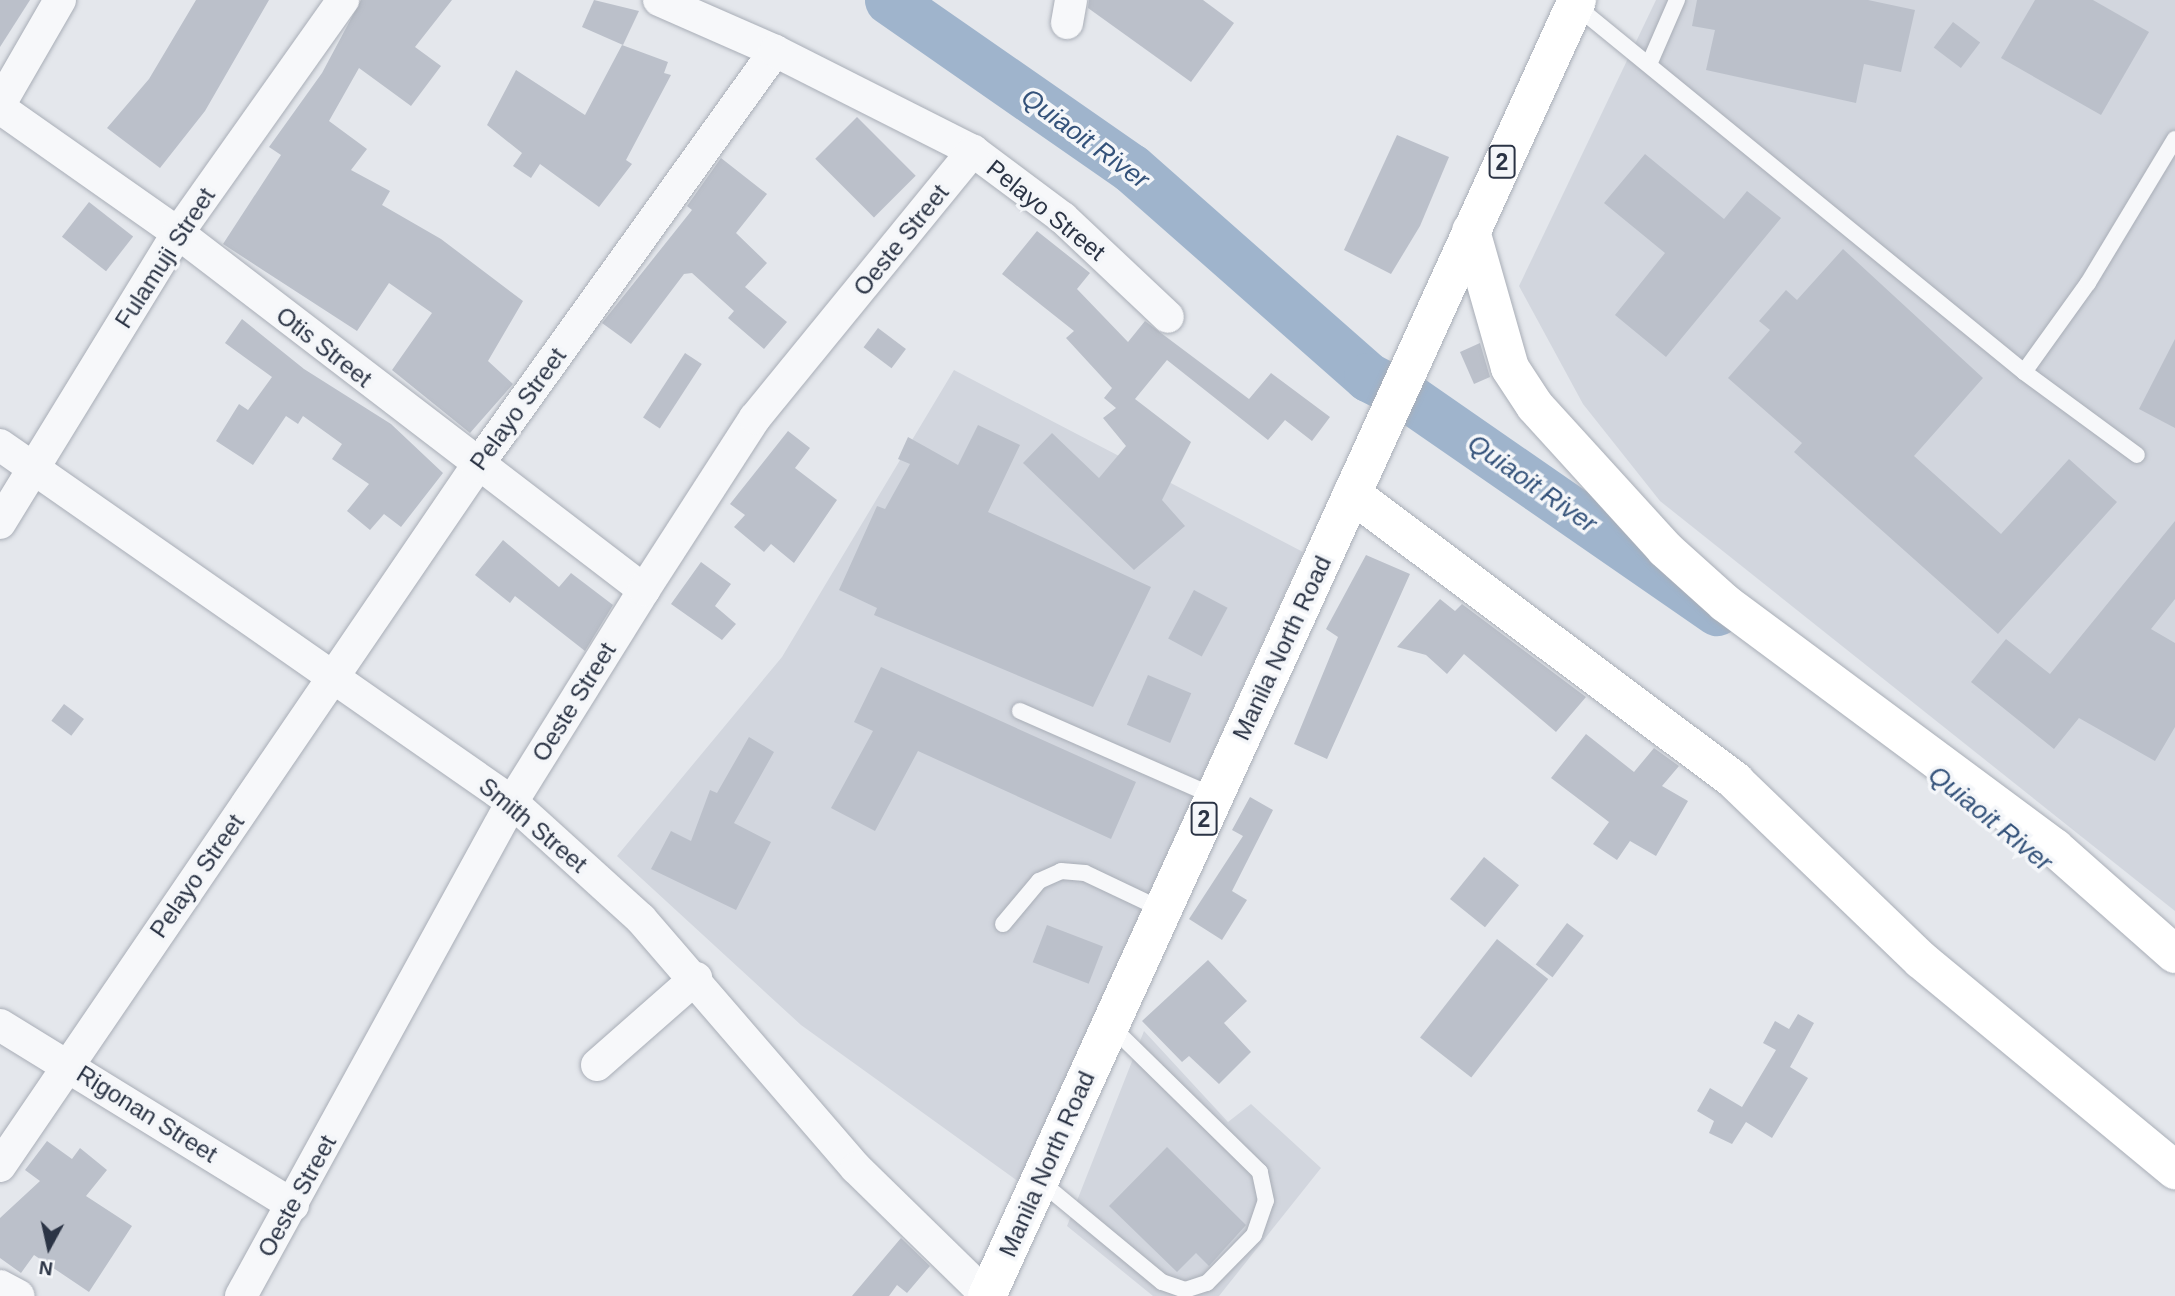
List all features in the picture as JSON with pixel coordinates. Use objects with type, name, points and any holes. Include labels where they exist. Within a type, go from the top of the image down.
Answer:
[{"type":"main road","name":"Manila North Road","points":[[987,1296],[1576,2]]},
{"type":"main road","points":[[1471,231],[1510,368],[1535,406],[1665,549],[1725,603],[2055,848],[2175,954]]},
{"type":"main road","points":[[1352,494],[1735,781],[1921,960],[2175,1170]]},
{"type":"street","points":[[0,106],[60,0]]},
{"type":"street","name":"Fulamuji Street","points":[[0,523],[177,233],[343,0]]},
{"type":"street","points":[[659,0],[775,51]]},
{"type":"street","name":"Pelayo Street","points":[[0,1166],[66,1064],[333,680],[477,466],[775,51],[973,151],[1063,218],[1168,317]]},
{"type":"street","name":"Otis Street","points":[[0,106],[177,233],[477,466],[643,590]]},
{"type":"street","name":"Oeste Street","points":[[241,1296],[512,802],[643,590],[755,418],[973,151]]},
{"type":"street","name":"Smith Street","points":[[0,445],[35,467],[333,680],[512,802],[696,978],[856,1168],[987,1296]]},
{"type":"street","points":[[597,1065],[696,978]]},
{"type":"street","name":"Rigonan Street","points":[[0,1026],[293,1205]]},
{"type":"street","points":[[0,1286],[19,1296]]},
{"type":"lane","points":[[1650,62],[1677,0]]},
{"type":"lane","points":[[1576,2],[2024,372],[2137,455]]},
{"type":"lane","points":[[2024,372],[2088,284],[2175,139]]},
{"type":"lane","points":[[1020,711],[1214,796]]},
{"type":"lane","points":[[1003,924],[1039,881],[1061,871],[1085,873],[1163,910]]},
{"type":"lane","points":[[1041,1182],[1162,1282],[1185,1290],[1208,1283],[1254,1235],[1265,1201],[1260,1172],[1109,1024]]},
{"type":"shaded area","points":[[1656,0],[2175,0],[2175,911],[1660,501],[1583,404],[1519,286]]},
{"type":"shaded area","points":[[954,370],[1303,552],[1019,1182],[801,1025],[617,856],[782,657]]},
{"type":"shaded area","points":[[1144,1031],[1228,1122],[1251,1104],[1321,1168],[1219,1296],[1153,1296],[1067,1226]]},
{"type":"building","points":[[0,0],[30,0],[0,47]]},
{"type":"building","points":[[196,0],[269,0],[205,111],[160,168],[107,128],[149,79]]},
{"type":"building","points":[[361,0],[452,0],[415,47],[441,66],[411,106],[359,68],[329,121],[367,149],[351,170],[390,191],[382,205],[441,239],[523,301],[488,361],[513,384],[470,433],[392,370],[432,313],[389,283],[357,331],[223,244],[281,155],[269,147],[322,73]]},
{"type":"building","points":[[594,0],[639,11],[623,45],[582,27]]},
{"type":"building","points":[[1089,0],[1203,0],[1234,23],[1191,82],[1088,8]]},
{"type":"building","points":[[1697,0],[1868,0],[1915,10],[1901,72],[1864,64],[1856,103],[1706,70],[1715,30],[1692,26]]},
{"type":"building","points":[[2035,0],[2093,0],[2149,32],[2101,115],[2001,58]]},
{"type":"building","points":[[1953,22],[1980,42],[1961,68],[1934,48]]},
{"type":"building","points":[[622,45],[668,62],[664,73],[671,75],[626,160],[632,164],[599,207],[540,164],[531,178],[513,166],[522,153],[487,125],[516,70],[585,115]]},
{"type":"building","points":[[857,117],[916,176],[874,217],[815,159]]},
{"type":"building","points":[[1397,135],[1449,157],[1420,226],[1391,274],[1344,250]]},
{"type":"building","points":[[1645,154],[1724,219],[1747,191],[1781,218],[1666,357],[1615,315],[1665,253],[1604,203]]},
{"type":"building","points":[[721,158],[767,194],[736,233],[767,263],[745,287],[787,322],[764,349],[728,318],[734,311],[692,273],[684,274],[631,344],[602,323],[692,210],[687,206]]},
{"type":"building","points":[[89,202],[133,236],[106,271],[62,237]]},
{"type":"building","points":[[1037,231],[1090,273],[1077,289],[1128,342],[1145,321],[1249,399],[1271,373],[1330,417],[1312,441],[1285,420],[1268,440],[1167,360],[1135,399],[1191,442],[1162,500],[1185,526],[1134,570],[1023,463],[1052,433],[1099,478],[1126,446],[1103,418],[1116,408],[1104,398],[1112,388],[1066,338],[1074,331],[1002,274]]},
{"type":"building","points":[[1843,249],[1983,378],[1914,456],[2001,534],[2069,459],[2117,502],[1998,634],[1794,452],[1802,443],[1728,378],[1770,330],[1759,321],[1786,290],[1797,300]]},
{"type":"building","points":[[242,319],[304,369],[391,424],[443,473],[401,527],[384,514],[370,530],[347,511],[369,484],[332,459],[342,444],[303,416],[298,424],[286,416],[253,465],[216,441],[239,404],[248,410],[272,377],[225,343]]},
{"type":"building","points":[[878,328],[906,349],[892,368],[864,347]]},
{"type":"building","points":[[2175,339],[2175,428],[2139,409]]},
{"type":"building","points":[[1480,343],[1490,377],[1474,384],[1460,352]]},
{"type":"building","points":[[685,353],[702,364],[660,428],[643,418]]},
{"type":"building","points":[[978,425],[1020,445],[988,512],[1151,587],[1093,707],[874,615],[877,608],[839,590],[877,506],[885,509],[910,464],[898,459],[908,437],[958,465]]},
{"type":"building","points":[[788,431],[810,448],[795,468],[837,500],[794,563],[771,544],[764,552],[734,527],[745,515],[730,504]]},
{"type":"building","points":[[2175,521],[2175,599],[2151,629],[2175,643],[2175,727],[2155,761],[2079,718],[2054,749],[1971,682],[2006,639],[2050,674]]},
{"type":"building","points":[[503,540],[559,587],[571,573],[613,605],[585,651],[515,596],[510,603],[475,575]]},
{"type":"building","points":[[1366,555],[1410,574],[1327,759],[1294,744],[1338,637],[1326,629]]},
{"type":"building","points":[[701,562],[731,584],[715,606],[736,624],[722,640],[671,604]]},
{"type":"building","points":[[1194,590],[1228,608],[1202,656],[1168,639]]},
{"type":"building","points":[[1440,599],[1455,611],[1462,604],[1586,697],[1556,732],[1464,654],[1447,674],[1426,655],[1397,647]]},
{"type":"building","points":[[881,667],[1136,782],[1111,839],[918,751],[875,831],[831,808],[873,731],[854,722]]},
{"type":"building","points":[[1148,675],[1191,693],[1170,743],[1127,725]]},
{"type":"building","points":[[64,704],[84,719],[71,736],[51,721]]},
{"type":"building","points":[[1586,734],[1634,772],[1654,748],[1679,766],[1662,786],[1688,801],[1656,856],[1630,841],[1617,860],[1593,844],[1609,822],[1551,778]]},
{"type":"building","points":[[749,737],[774,752],[734,823],[771,842],[736,910],[651,869],[671,831],[691,841],[710,790],[717,793]]},
{"type":"building","points":[[1250,797],[1273,810],[1232,891],[1247,900],[1222,940],[1189,919],[1243,836],[1232,830]]},
{"type":"building","points":[[1484,857],[1519,885],[1485,927],[1450,899]]},
{"type":"building","points":[[1567,923],[1584,936],[1552,977],[1536,965]]},
{"type":"building","points":[[1047,925],[1103,947],[1089,984],[1033,962]]},
{"type":"building","points":[[1497,939],[1548,979],[1471,1078],[1420,1038]]},
{"type":"building","points":[[1208,960],[1247,1001],[1224,1023],[1251,1052],[1219,1084],[1189,1056],[1182,1062],[1142,1021]]},
{"type":"building","points":[[1798,1014],[1814,1023],[1790,1067],[1808,1078],[1772,1138],[1746,1122],[1732,1144],[1709,1133],[1714,1121],[1697,1111],[1710,1088],[1742,1107],[1776,1050],[1763,1043],[1775,1021],[1789,1029]]},
{"type":"building","points":[[47,1141],[72,1159],[80,1148],[107,1170],[86,1196],[132,1226],[89,1292],[34,1255],[21,1273],[0,1258],[0,1218],[40,1181],[25,1170]]},
{"type":"building","points":[[1167,1147],[1246,1225],[1209,1266],[1196,1253],[1177,1272],[1109,1206]]},
{"type":"building","points":[[901,1238],[930,1266],[907,1293],[897,1285],[889,1296],[852,1296]]},
{"type":"waterway","name":"Quiaoit River","points":[[889,0],[1131,168],[1368,377],[1406,396],[1717,611]]}]
